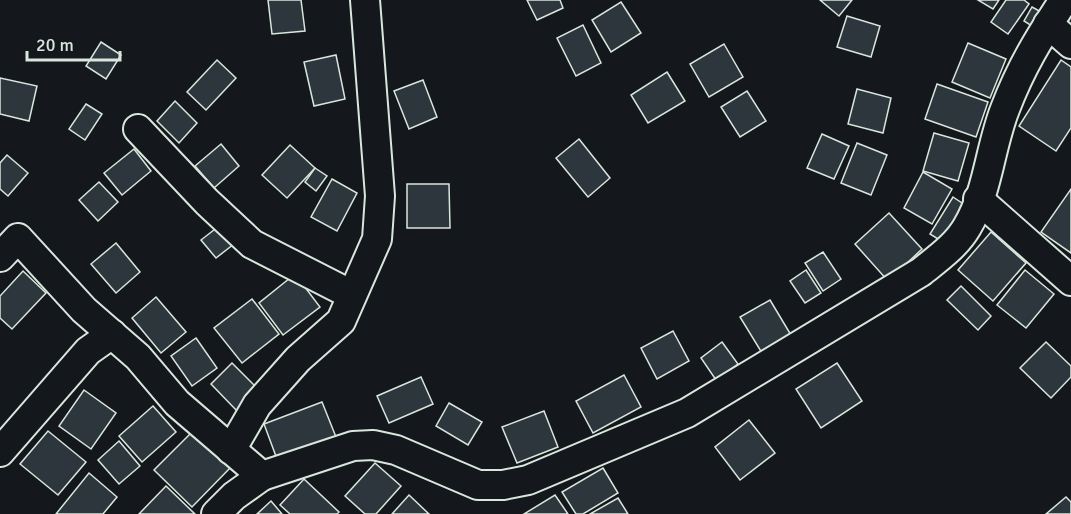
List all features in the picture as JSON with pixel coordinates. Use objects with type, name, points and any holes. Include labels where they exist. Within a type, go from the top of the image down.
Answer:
[{"type":"street","points":[[231,450],[257,405],[298,359],[341,321],[377,239],[380,196],[366,0]]},
{"type":"street","points":[[217,514],[234,496],[262,476],[353,446],[373,445],[396,450],[478,485],[503,485],[528,480],[687,413],[921,272],[948,250],[967,228],[1004,111],[1028,54],[1064,0]]},
{"type":"street","points":[[1048,24],[1071,44]]},
{"type":"street","points":[[138,129],[207,202],[252,244],[352,295]]},
{"type":"street","points":[[978,199],[1071,281]]},
{"type":"street","points":[[0,257],[18,238],[84,310],[138,357],[177,403],[262,476]]},
{"type":"street","points":[[0,452],[88,351],[112,334]]},
{"type":"building","points":[[268,0],[301,0],[305,31],[272,34]]},
{"type":"building","points":[[527,0],[560,0],[563,8],[537,20]]},
{"type":"building","points":[[820,0],[852,0],[839,16]]},
{"type":"building","points":[[978,0],[999,0],[993,9]]},
{"type":"building","points":[[1006,0],[1024,0],[1029,4],[1008,34],[991,22]]},
{"type":"building","points":[[621,2],[641,33],[611,52],[592,20]]},
{"type":"building","points":[[1032,7],[1043,13],[1035,28],[1024,21]]},
{"type":"building","points":[[847,16],[880,26],[871,57],[837,47]]},
{"type":"building","points":[[583,25],[601,63],[576,76],[557,38]]},
{"type":"building","points":[[101,42],[121,55],[106,79],[86,66]]},
{"type":"building","points":[[968,43],[1006,59],[990,98],[952,82]]},
{"type":"building","points":[[724,44],[743,77],[709,97],[690,64]]},
{"type":"building","points":[[336,55],[345,99],[314,106],[304,62]]},
{"type":"building","points":[[217,60],[236,78],[206,110],[187,92]]},
{"type":"building","points":[[1061,60],[1071,67],[1071,128],[1056,151],[1019,126]]},
{"type":"building","points":[[667,72],[685,101],[648,123],[631,95]]},
{"type":"building","points":[[0,78],[37,86],[29,121],[0,114]]},
{"type":"building","points":[[423,80],[437,117],[409,129],[394,91]]},
{"type":"building","points":[[937,84],[988,102],[976,137],[925,119]]},
{"type":"building","points":[[857,89],[891,98],[883,133],[848,124]]},
{"type":"building","points":[[747,91],[766,121],[740,137],[721,107]]},
{"type":"building","points":[[175,101],[197,123],[179,143],[157,121]]},
{"type":"building","points":[[86,104],[102,114],[85,140],[69,129]]},
{"type":"building","points":[[934,133],[969,143],[958,181],[923,171]]},
{"type":"building","points":[[822,134],[849,146],[834,179],[807,168]]},
{"type":"building","points":[[579,139],[610,178],[588,197],[556,158]]},
{"type":"building","points":[[857,143],[887,155],[871,195],[841,183]]},
{"type":"building","points":[[221,144],[239,166],[214,188],[195,166]]},
{"type":"building","points":[[290,145],[315,168],[287,198],[262,175]]},
{"type":"building","points":[[134,149],[151,171],[122,195],[104,173]]},
{"type":"building","points":[[7,155],[28,173],[8,196],[0,189],[0,163]]},
{"type":"building","points":[[315,168],[327,176],[316,191],[305,182]]},
{"type":"building","points":[[923,172],[952,189],[932,224],[904,208]]},
{"type":"building","points":[[332,179],[357,193],[337,231],[311,217]]},
{"type":"building","points":[[99,182],[118,202],[98,221],[79,200]]},
{"type":"building","points":[[407,184],[449,184],[450,228],[407,228]]},
{"type":"building","points":[[1071,189],[1071,253],[1041,232]]},
{"type":"building","points":[[953,197],[968,207],[946,244],[930,234]]},
{"type":"building","points":[[889,213],[922,249],[888,281],[855,244]]},
{"type":"building","points":[[219,226],[234,244],[216,258],[201,240]]},
{"type":"building","points":[[991,232],[1026,263],[993,301],[958,270]]},
{"type":"building","points":[[116,243],[140,272],[116,293],[91,264]]},
{"type":"building","points":[[823,252],[841,279],[823,291],[805,263]]},
{"type":"building","points":[[806,270],[821,293],[805,303],[790,281]]},
{"type":"building","points":[[1025,270],[1054,294],[1026,328],[997,305]]},
{"type":"building","points":[[23,271],[46,293],[12,329],[0,318],[0,296]]},
{"type":"building","points":[[295,274],[320,307],[283,335],[259,303]]},
{"type":"building","points":[[961,286],[991,316],[978,330],[947,300]]},
{"type":"building","points":[[156,297],[186,332],[161,353],[132,318]]},
{"type":"building","points":[[252,299],[279,334],[242,363],[214,328]]},
{"type":"building","points":[[770,300],[791,335],[762,353],[740,317]]},
{"type":"building","points":[[673,331],[689,361],[657,379],[641,348]]},
{"type":"building","points":[[196,338],[217,368],[192,386],[171,356]]},
{"type":"building","points":[[722,342],[738,364],[716,380],[701,358]]},
{"type":"building","points":[[1046,342],[1071,366],[1071,377],[1051,398],[1020,368]]},
{"type":"building","points":[[232,363],[259,390],[237,411],[211,384]]},
{"type":"building","points":[[837,363],[862,401],[821,428],[796,389]]},
{"type":"building","points":[[624,375],[641,407],[593,433],[576,401]]},
{"type":"building","points":[[421,377],[433,404],[389,423],[377,396]]},
{"type":"building","points":[[84,390],[116,413],[91,449],[59,426]]},
{"type":"building","points":[[322,402],[336,437],[277,459],[264,424]]},
{"type":"building","points":[[449,403],[482,422],[468,445],[436,426]]},
{"type":"building","points":[[153,406],[176,432],[142,462],[119,436]]},
{"type":"building","points":[[544,411],[558,447],[517,463],[502,427]]},
{"type":"building","points":[[749,420],[775,453],[740,480],[715,447]]},
{"type":"building","points":[[48,431],[86,462],[58,495],[20,464]]},
{"type":"building","points":[[193,431],[230,468],[192,507],[154,470]]},
{"type":"building","points":[[119,441],[140,466],[119,484],[98,460]]},
{"type":"building","points":[[375,463],[401,486],[376,514],[365,514],[345,496]]},
{"type":"building","points":[[603,468],[618,493],[583,514],[576,514],[562,492]]},
{"type":"building","points":[[89,473],[117,497],[103,514],[56,514]]},
{"type":"building","points":[[304,479],[339,512],[337,514],[290,514],[280,505]]},
{"type":"building","points":[[166,486],[195,514],[139,514]]},
{"type":"building","points":[[409,495],[429,514],[392,514]]},
{"type":"building","points":[[555,495],[568,514],[524,514]]},
{"type":"building","points":[[1066,497],[1071,502],[1071,514],[1046,514]]},
{"type":"building","points":[[618,498],[628,514],[590,514]]},
{"type":"building","points":[[271,501],[282,514],[257,514]]}]
